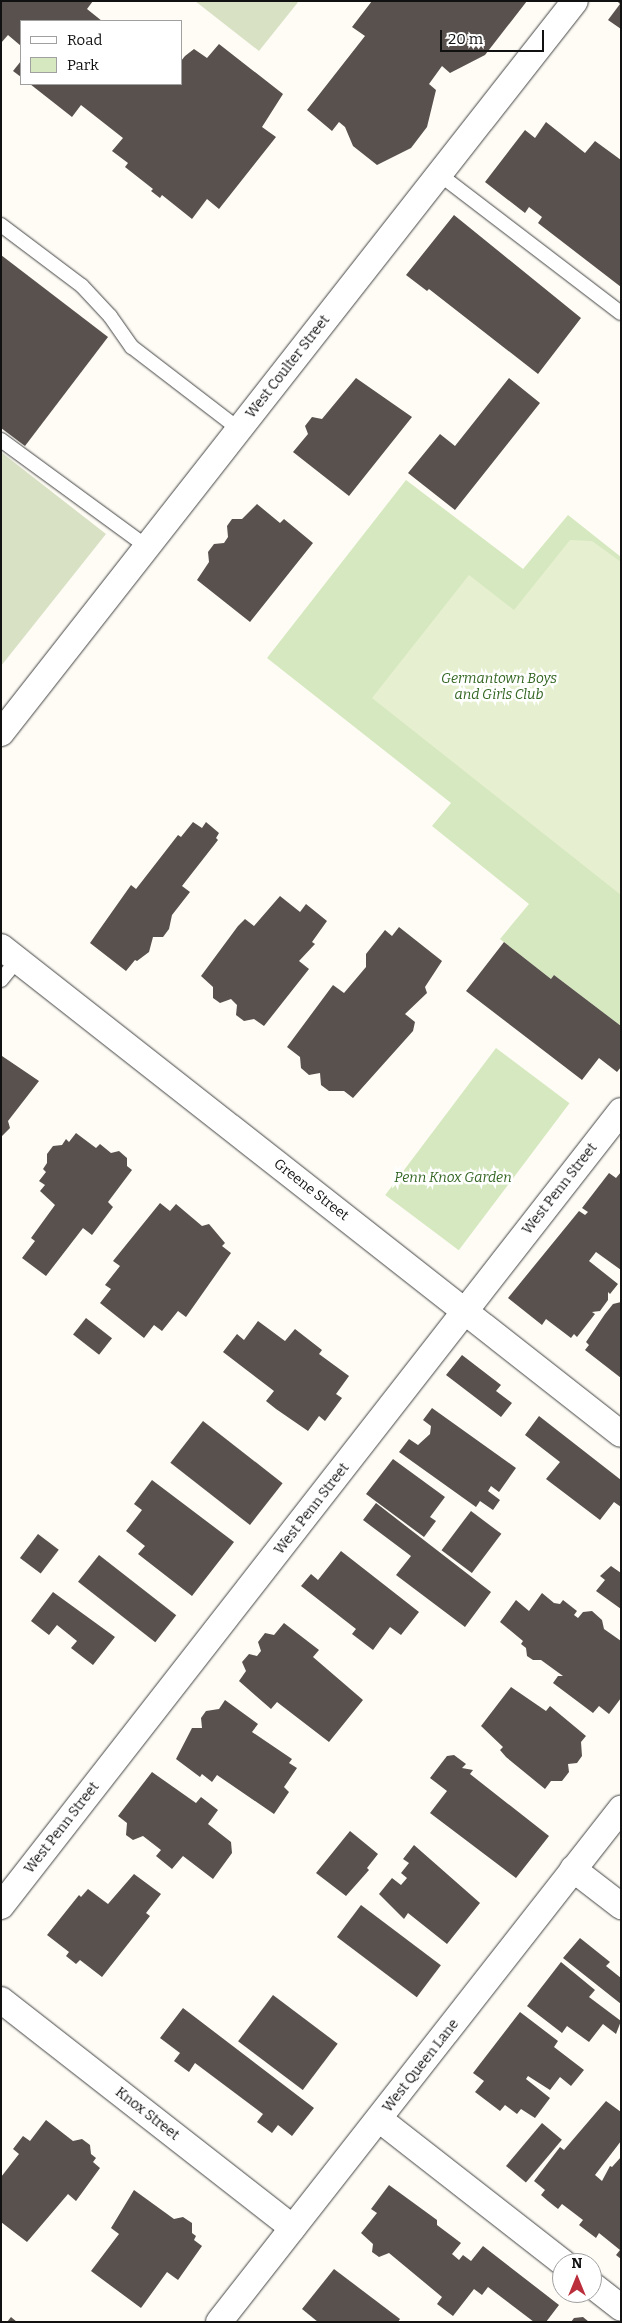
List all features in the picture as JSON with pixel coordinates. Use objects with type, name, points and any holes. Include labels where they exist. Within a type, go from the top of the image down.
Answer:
[{"type":"street","name":"West Coulter Street","points":[[1,733],[575,1]]},
{"type":"street","name":"Greene Street","points":[[9,953],[621,1434]]},
{"type":"street","name":"West Penn Street","points":[[1,1906],[621,1111]]},
{"type":"street","name":"West Queen Lane","points":[[219,2322],[621,1809]]},
{"type":"street","points":[[574,1869],[621,1906]]},
{"type":"street","name":"Knox Street","points":[[1,2000],[293,2228]]},
{"type":"street","points":[[379,2119],[552,2254]]},
{"type":"street","points":[[602,2293],[621,2308]]},
{"type":"lane","points":[[439,174],[621,313]]},
{"type":"lane","points":[[1,225],[82,286],[110,316],[132,347],[239,429]]},
{"type":"lane","points":[[1,440],[147,547]]},
{"type":"lane","points":[[1,980],[9,953]]},
{"type":"green space","points":[[195,1],[299,1],[259,51]]},
{"type":"green space","points":[[1,452],[106,534],[1,666]]},
{"type":"green space","name":"Germantown Boys and Girls Club","points":[[406,480],[523,569],[568,515],[621,557],[621,1026],[554,975],[551,979],[500,939],[529,904],[432,826],[451,803],[267,658]]},
{"type":"green space","points":[[570,540],[592,541],[621,562],[621,895],[372,698],[469,575],[514,610]]},
{"type":"green space","name":"Penn Knox Garden","points":[[496,1048],[569,1103],[459,1250],[385,1195]]},
{"type":"building","points":[[1,1],[93,1],[87,9],[101,20],[20,20],[20,45],[8,35],[1,43]]},
{"type":"building","points":[[372,1],[527,1],[485,55],[450,73],[442,66],[429,84],[436,90],[427,127],[411,148],[377,165],[353,146],[345,127],[339,122],[332,131],[307,110],[365,36],[352,27]]},
{"type":"building","points":[[617,1],[621,1],[621,29],[608,20],[620,4]]},
{"type":"building","points":[[219,44],[283,94],[262,127],[276,137],[219,209],[207,199],[192,219],[162,195],[160,198],[151,191],[153,189],[125,167],[128,163],[112,151],[123,138],[81,105],[72,117],[31,85],[182,85],[182,60],[185,56],[194,49],[207,58]]},
{"type":"building","points":[[20,62],[20,76],[13,71]]},
{"type":"building","points":[[546,122],[585,153],[595,141],[621,160],[621,287],[538,223],[542,217],[529,207],[525,213],[485,182],[525,130],[535,138]]},
{"type":"building","points":[[454,215],[581,318],[538,374],[429,289],[427,291],[406,275]]},
{"type":"building","points":[[1,255],[108,337],[25,446],[1,428]]},
{"type":"building","points":[[356,378],[412,417],[349,496],[293,452],[308,434],[305,426],[312,417],[322,419]]},
{"type":"building","points":[[509,378],[540,403],[455,510],[408,473],[440,434],[455,446]]},
{"type":"building","points":[[257,504],[280,523],[284,519],[313,543],[250,622],[197,580],[209,562],[208,552],[214,544],[224,543],[228,537],[227,526],[232,519],[242,519]]},
{"type":"building","points":[[193,822],[202,828],[206,822],[219,833],[216,838],[218,840],[182,886],[190,892],[172,915],[169,929],[163,937],[153,937],[149,952],[137,961],[135,960],[126,971],[90,943],[131,885],[136,889],[178,835],[181,837]]},
{"type":"building","points":[[280,896],[300,912],[306,904],[327,921],[312,942],[315,944],[299,961],[309,969],[264,1026],[254,1019],[244,1021],[236,1015],[237,1005],[231,999],[220,1003],[213,998],[213,987],[201,976],[238,926],[245,919],[254,926]]},
{"type":"building","points":[[399,927],[442,961],[425,987],[427,993],[405,1014],[415,1022],[413,1031],[353,1098],[344,1091],[329,1091],[321,1085],[320,1073],[309,1075],[301,1068],[300,1057],[287,1047],[333,985],[344,993],[366,967],[366,954],[385,930],[392,936]]},
{"type":"building","points":[[504,942],[551,979],[554,975],[621,1026],[621,1067],[617,1072],[599,1058],[582,1080],[466,991]]},
{"type":"building","points":[[2,1056],[39,1081],[8,1121],[10,1128],[1,1137]]},
{"type":"building","points":[[76,1133],[96,1148],[100,1144],[111,1153],[119,1151],[127,1158],[127,1166],[132,1170],[108,1202],[113,1207],[92,1235],[83,1228],[46,1276],[22,1258],[35,1241],[31,1238],[55,1205],[40,1191],[45,1185],[39,1181],[46,1172],[43,1169],[47,1163],[47,1154],[53,1146],[62,1145],[66,1139],[69,1142]]},
{"type":"building","points":[[621,1172],[621,1270],[596,1252],[589,1261],[618,1284],[610,1294],[608,1292],[608,1300],[600,1311],[592,1312],[595,1314],[577,1337],[574,1334],[571,1338],[546,1319],[542,1325],[508,1298],[579,1211],[585,1215],[588,1212],[582,1208],[609,1173],[616,1178]]},
{"type":"building","points":[[160,1203],[170,1211],[176,1204],[202,1226],[209,1224],[225,1243],[222,1246],[231,1253],[186,1317],[178,1311],[162,1331],[154,1325],[144,1338],[100,1303],[111,1289],[105,1285],[120,1266],[113,1261]]},
{"type":"building","points":[[621,1302],[621,1378],[585,1350],[589,1345],[586,1342],[605,1314],[613,1304]]},
{"type":"building","points":[[86,1318],[112,1338],[99,1355],[73,1335]]},
{"type":"building","points":[[258,1321],[285,1341],[295,1329],[322,1350],[319,1354],[349,1376],[336,1394],[342,1398],[325,1421],[319,1416],[308,1431],[266,1401],[274,1391],[223,1352],[237,1334],[244,1340]]},
{"type":"building","points":[[462,1355],[501,1385],[496,1391],[512,1403],[501,1417],[446,1375]]},
{"type":"building","points":[[432,1408],[516,1468],[499,1492],[491,1486],[488,1491],[500,1500],[493,1510],[480,1501],[476,1507],[399,1452],[409,1439],[418,1445],[430,1434],[431,1426],[423,1420]]},
{"type":"building","points":[[539,1416],[621,1480],[621,1507],[614,1502],[600,1520],[546,1479],[560,1462],[525,1435]]},
{"type":"building","points":[[203,1421],[283,1483],[250,1525],[170,1463]]},
{"type":"building","points":[[393,1459],[445,1497],[430,1517],[436,1521],[424,1537],[366,1494]]},
{"type":"building","points":[[152,1480],[234,1542],[192,1596],[138,1554],[145,1546],[126,1531],[142,1510],[134,1504]]},
{"type":"building","points":[[376,1503],[491,1592],[465,1627],[396,1575],[411,1556],[363,1520]]},
{"type":"building","points":[[471,1511],[501,1534],[472,1573],[442,1550]]},
{"type":"building","points":[[38,1534],[59,1550],[41,1574],[20,1558]]},
{"type":"building","points":[[341,1551],[419,1612],[401,1635],[390,1627],[373,1650],[352,1634],[356,1629],[301,1586],[311,1574],[318,1580]]},
{"type":"building","points":[[99,1555],[176,1615],[155,1642],[78,1582]]},
{"type":"building","points":[[611,1566],[621,1573],[621,1609],[596,1591],[605,1580],[600,1576]]},
{"type":"building","points":[[53,1592],[115,1637],[93,1665],[71,1648],[77,1641],[57,1625],[49,1635],[31,1621]]},
{"type":"building","points":[[542,1593],[554,1603],[560,1604],[563,1600],[577,1611],[574,1615],[578,1618],[583,1612],[592,1611],[602,1620],[604,1629],[621,1641],[621,1698],[609,1714],[599,1706],[593,1713],[553,1683],[558,1676],[563,1676],[541,1660],[533,1660],[527,1656],[526,1648],[521,1644],[523,1641],[500,1622],[516,1600],[529,1611]]},
{"type":"building","points":[[284,1623],[319,1650],[313,1657],[363,1700],[329,1742],[277,1702],[271,1709],[239,1681],[246,1671],[242,1662],[249,1654],[257,1656],[261,1651],[258,1642],[265,1633],[274,1635]]},
{"type":"building","points":[[511,1687],[546,1711],[550,1706],[586,1736],[581,1742],[582,1756],[577,1763],[568,1764],[569,1772],[562,1781],[551,1781],[545,1789],[506,1757],[500,1750],[503,1747],[481,1726]]},
{"type":"building","points":[[225,1700],[258,1724],[252,1732],[292,1759],[289,1763],[297,1768],[284,1787],[289,1792],[274,1814],[217,1775],[212,1782],[202,1774],[200,1777],[176,1759],[192,1728],[202,1728],[201,1718],[206,1711],[219,1709]]},
{"type":"building","points":[[454,1755],[466,1764],[462,1768],[473,1770],[470,1774],[549,1836],[516,1878],[430,1813],[447,1791],[430,1778],[447,1756]]},
{"type":"building","points":[[152,1772],[196,1803],[201,1797],[218,1810],[208,1824],[231,1842],[232,1853],[213,1879],[183,1856],[172,1869],[156,1856],[161,1850],[143,1836],[133,1840],[126,1835],[127,1823],[118,1816]]},
{"type":"building","points":[[350,1831],[378,1854],[367,1868],[369,1870],[346,1896],[316,1873]]},
{"type":"building","points":[[414,1845],[480,1903],[447,1944],[408,1913],[404,1919],[379,1894],[392,1878],[401,1885],[407,1878],[401,1873],[409,1863],[403,1859]]},
{"type":"building","points":[[134,1874],[161,1894],[146,1913],[150,1916],[102,1977],[80,1960],[76,1964],[66,1956],[69,1952],[47,1935],[79,1895],[81,1897],[88,1889],[108,1904]]},
{"type":"building","points":[[361,1905],[441,1965],[417,1997],[337,1937]]},
{"type":"building","points":[[580,1938],[610,1962],[606,1966],[621,1978],[621,2004],[563,1958]]},
{"type":"building","points":[[561,1962],[595,1990],[589,1997],[621,2021],[616,2034],[603,2024],[589,2042],[567,2026],[562,2033],[527,2006]]},
{"type":"building","points":[[273,1995],[338,2044],[303,2090],[238,2041]]},
{"type":"building","points":[[183,2008],[314,2108],[292,2136],[278,2125],[272,2133],[257,2122],[263,2114],[195,2063],[189,2072],[174,2061],[180,2053],[160,2038]]},
{"type":"building","points":[[520,2012],[558,2041],[554,2047],[584,2070],[571,2086],[560,2077],[550,2090],[528,2076],[526,2079],[550,2098],[535,2118],[521,2109],[517,2114],[505,2105],[500,2111],[475,2092],[484,2081],[473,2073]]},
{"type":"building","points":[[606,2101],[621,2112],[621,2141],[595,2175],[602,2181],[610,2166],[612,2167],[621,2157],[621,2259],[616,2255],[620,2250],[599,2233],[596,2238],[579,2225],[583,2220],[562,2204],[558,2209],[548,2201],[541,2195],[545,2190],[534,2181],[560,2147],[564,2150]]},
{"type":"building","points":[[46,2120],[73,2141],[82,2139],[90,2145],[91,2154],[96,2158],[93,2162],[100,2168],[76,2201],[68,2194],[27,2242],[1,2222],[1,2177],[19,2154],[13,2149],[23,2136],[30,2141]]},
{"type":"building","points":[[542,2123],[562,2140],[526,2183],[506,2166]]},
{"type":"building","points":[[389,2185],[437,2220],[437,2225],[461,2243],[452,2254],[459,2260],[463,2255],[471,2261],[483,2246],[552,2300],[552,2303],[559,2305],[546,2322],[534,2322],[488,2287],[482,2295],[474,2289],[453,2316],[437,2304],[442,2297],[389,2253],[379,2257],[372,2252],[373,2244],[361,2233],[377,2213],[371,2209]]},
{"type":"building","points":[[134,2190],[174,2219],[183,2217],[192,2223],[192,2233],[196,2236],[194,2240],[202,2246],[178,2280],[167,2272],[141,2308],[91,2271],[119,2234],[111,2228]]},
{"type":"building","points":[[334,2269],[400,2319],[398,2322],[318,2322],[302,2309]]},
{"type":"building","points":[[11,2317],[17,2322],[7,2322]]},
{"type":"building","points":[[583,2317],[589,2322],[571,2322],[574,2318]]}]
